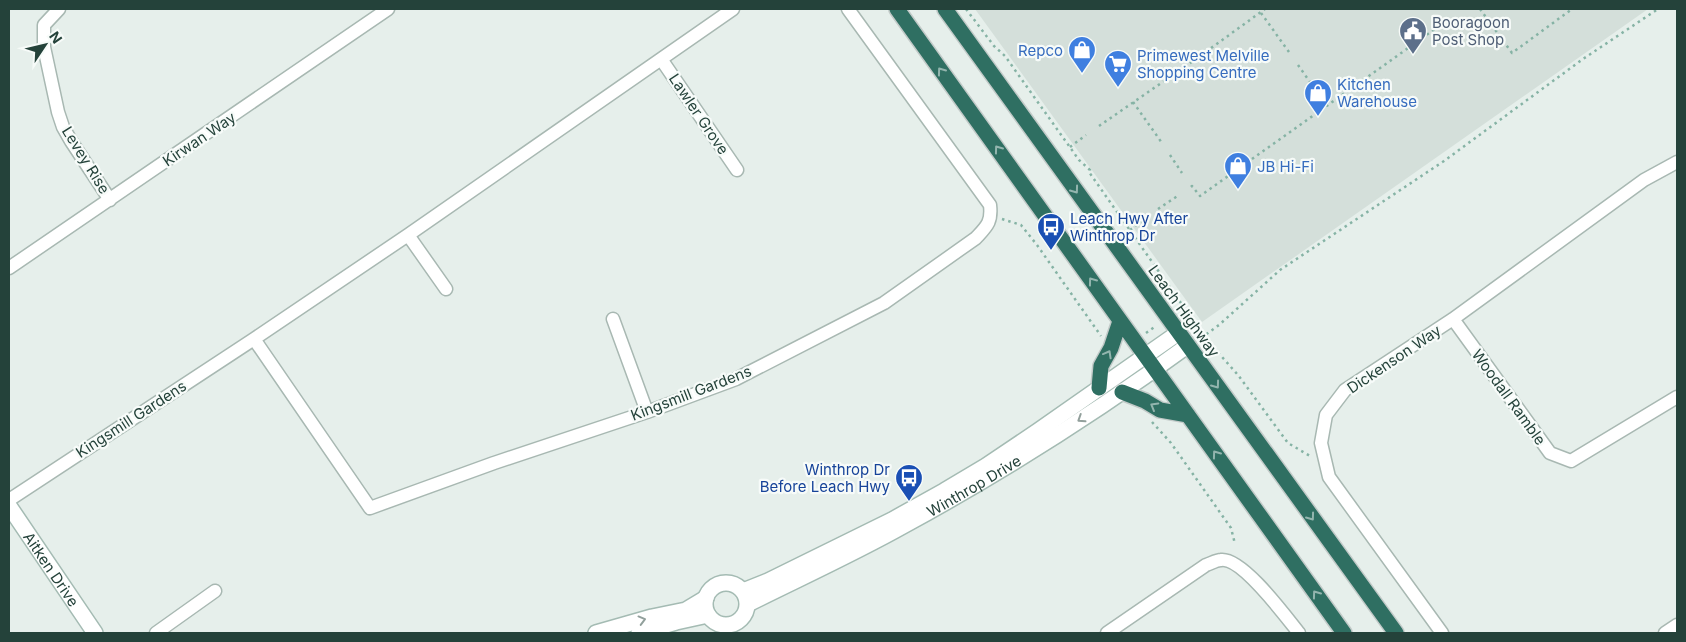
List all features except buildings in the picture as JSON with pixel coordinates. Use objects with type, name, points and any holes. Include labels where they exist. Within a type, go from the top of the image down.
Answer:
[{"type":"highway","points":[[897,9],[1344,633]]},
{"type":"highway","name":"Leach Highway","points":[[945,9],[1396,633]]},
{"type":"highway","points":[[1099,388],[1101,366],[1112,348],[1120,321]]},
{"type":"highway","points":[[1122,392],[1145,401],[1160,410],[1188,416]]},
{"type":"street","name":"Levey Rise","points":[[59,9],[44,25],[44,47],[58,112],[71,142],[110,200]]},
{"type":"street","name":"Kirwan Way","points":[[9,268],[388,9]]},
{"type":"street","name":"Kingsmill Gardens","points":[[9,500],[408,235],[733,9]]},
{"type":"street","points":[[848,9],[990,205],[991,216]]},
{"type":"street","name":"Lawler Grove","points":[[661,59],[737,170]]},
{"type":"street","name":"Dickenson Way","points":[[1442,633],[1329,477],[1321,443],[1326,415],[1345,390],[1453,319],[1644,180],[1677,162]]},
{"type":"street","name":"Kingsmill Gardens","points":[[254,339],[370,508],[494,463],[647,412],[736,379],[884,303],[976,238],[988,225],[991,216]]},
{"type":"street","points":[[408,235],[446,289]]},
{"type":"street","points":[[613,319],[647,412]]},
{"type":"street","name":"Woodall Ramble","points":[[1453,319],[1550,453],[1571,461],[1677,397]]},
{"type":"street","name":"Winthrop Drive","points":[[745,597],[777,577],[892,520],[994,461],[1178,333]]},
{"type":"street","name":"Winthrop Drive","points":[[745,597],[901,528],[953,499],[1122,392],[1188,346]]},
{"type":"street","name":"Aitken Drive","points":[[9,506],[95,633]]},
{"type":"street","points":[[1107,633],[1206,565],[1221,560],[1232,562],[1247,572],[1299,633]]},
{"type":"street","points":[[596,633],[652,617],[686,610],[706,598],[713,587],[726,583],[738,586],[745,597],[747,610],[734,628],[713,620],[708,615],[706,598]]},
{"type":"street","points":[[156,633],[215,591]]},
{"type":"street","points":[[639,633],[708,615]]},
{"type":"street","points":[[1665,633],[1677,625]]},
{"type":"path","points":[[966,9],[994,46],[1005,56],[1079,160],[1090,170],[1089,172],[1102,193],[1183,306],[1135,342]]},
{"type":"path","points":[[1099,126],[1265,9]]},
{"type":"path","points":[[1480,9],[1512,53],[1572,9]]},
{"type":"path","points":[[1201,338],[1219,325],[1280,270],[1444,161],[1583,58],[1658,9]]},
{"type":"path","points":[[1260,12],[1289,52]]},
{"type":"path","points":[[1191,186],[1200,196],[1449,19]]},
{"type":"path","points":[[1298,65],[1310,82]]},
{"type":"path","points":[[1319,95],[1326,105]]},
{"type":"path","points":[[1133,102],[1162,142]]},
{"type":"path","points":[[1070,147],[1086,135]]},
{"type":"path","points":[[1170,155],[1182,173]]},
{"type":"path","points":[[1158,209],[1179,195]]},
{"type":"path","points":[[991,216],[1022,225],[1101,337]]},
{"type":"path","points":[[1130,230],[1146,218]]},
{"type":"path","points":[[1179,308],[1185,316]]},
{"type":"path","points":[[1196,331],[1201,338],[1216,349],[1238,375],[1288,443],[1315,459],[1326,460]]},
{"type":"path","points":[[1147,417],[1171,443],[1231,528],[1236,544]]},
{"type":"shaded area","points":[[975,9],[1648,9],[1202,322]]},
{"type":"place","name":"Booragoon Post Shop","points":[[1413,55]]},
{"type":"place","name":"Repco","points":[[1082,74]]},
{"type":"place","name":"Primewest Melville Shopping Centre","points":[[1118,88]]},
{"type":"place","name":"Kitchen Warehouse","points":[[1318,117]]},
{"type":"place","name":"JB Hi-Fi","points":[[1238,190]]},
{"type":"place","name":"Leach Hwy After Winthrop Dr","points":[[1051,251]]},
{"type":"place","name":"Winthrop Dr Before Leach Hwy","points":[[909,502]]}]
